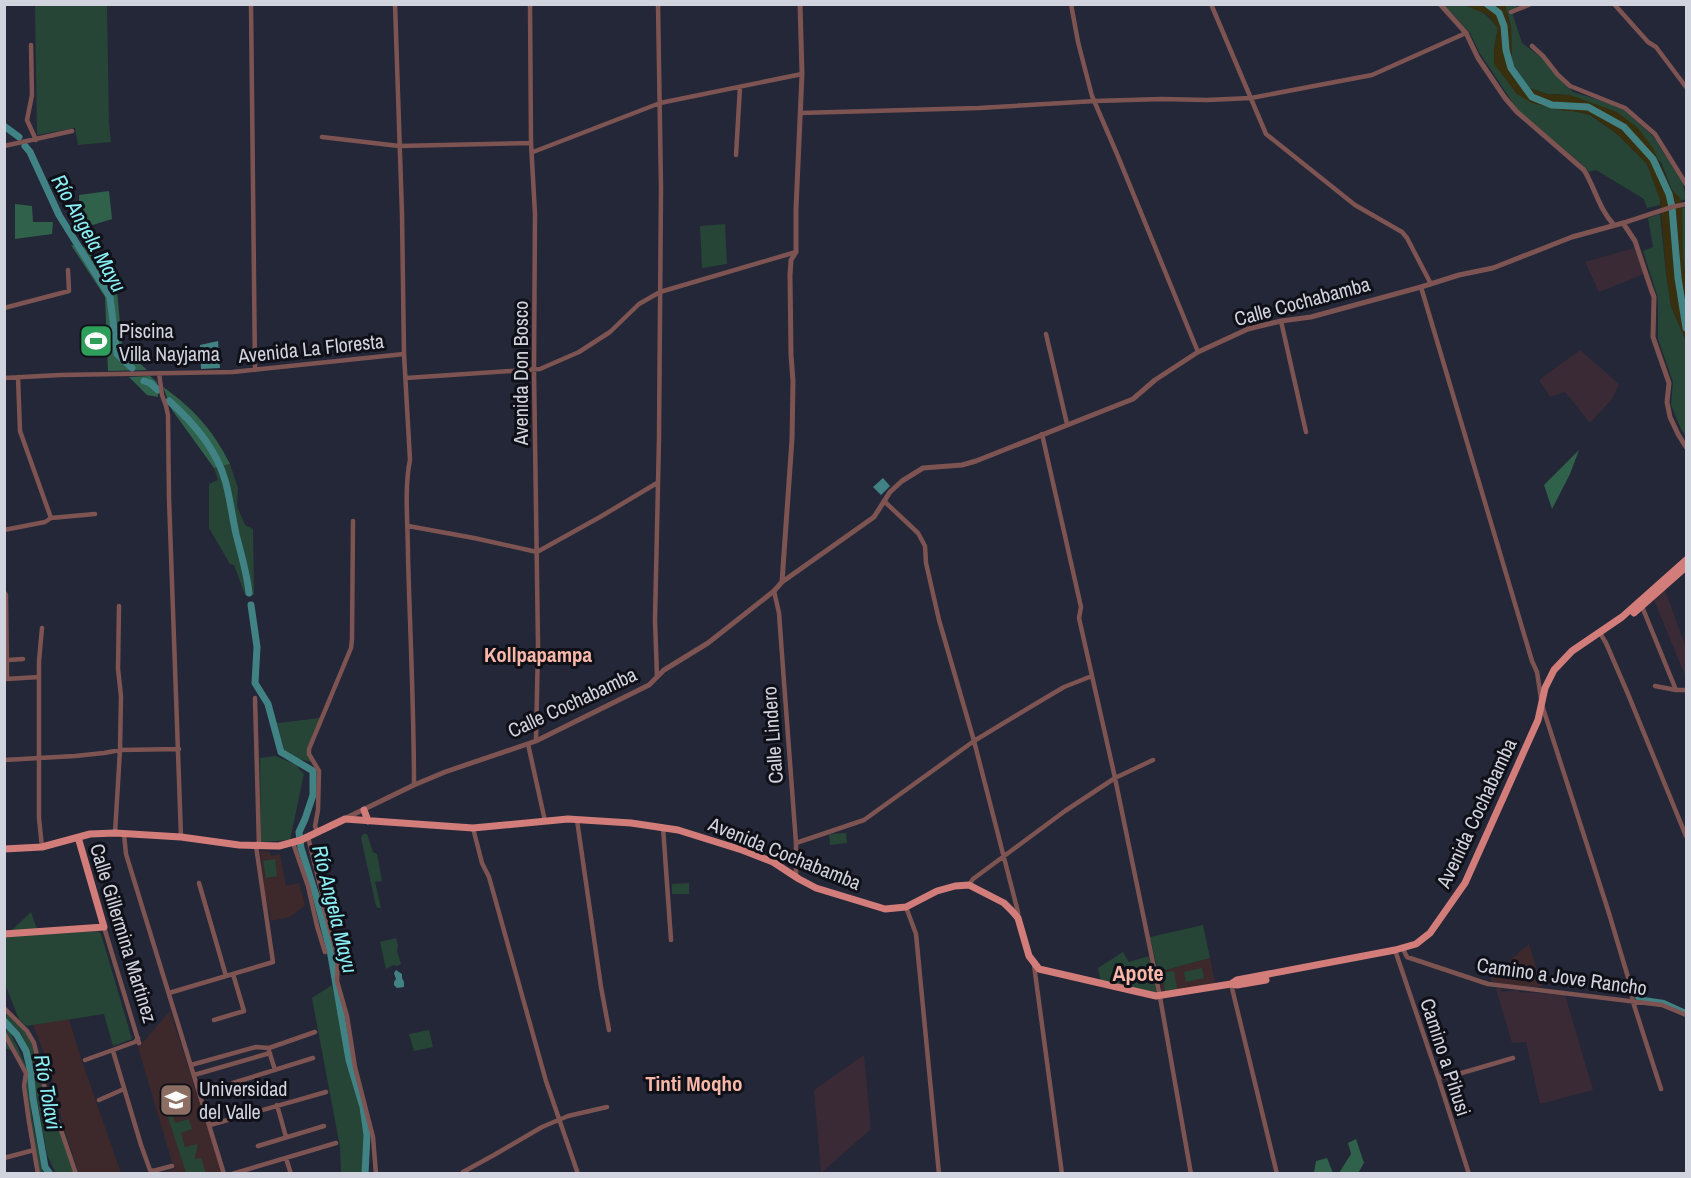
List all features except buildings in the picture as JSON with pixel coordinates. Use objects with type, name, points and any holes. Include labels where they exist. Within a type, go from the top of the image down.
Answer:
[{"type":"main road","name":"Avenida Cochabamba","points":[[1641,604],[1686,560]]},
{"type":"main road","name":"Avenida Cochabamba","points":[[1034,965],[1043,970],[1160,997],[1231,984],[1237,985],[1272,976],[1396,953],[1423,939],[1462,890],[1544,708],[1545,688],[1554,670],[1572,651],[1601,635],[1686,567]]},
{"type":"main road","points":[[364,810],[368,821]]},
{"type":"main road","name":"Avenida Cochabamba","points":[[345,819],[473,828],[577,820],[663,827],[741,850],[773,862],[816,888],[885,909],[906,907],[937,891],[969,885]]},
{"type":"main road","name":"Calle Cochabamba","points":[[4,849],[42,847],[90,834],[115,833],[181,837],[239,845],[279,846],[300,840],[345,819]]},
{"type":"main road","name":"Calle Gillermina Martinez","points":[[78,837],[104,927]]},
{"type":"main road","points":[[969,885],[1004,903],[1018,918],[1029,956],[1034,965]]},
{"type":"main road","points":[[4,934],[104,927]]},
{"type":"street","points":[[251,4],[255,370]]},
{"type":"street","points":[[395,4],[404,354],[410,460],[408,471],[409,614],[414,785]]},
{"type":"street","name":"Avenida Don Bosco","points":[[530,4],[531,143],[535,213],[534,371],[538,645],[536,741]]},
{"type":"street","points":[[657,677],[655,620],[660,292],[658,4]]},
{"type":"street","points":[[783,582],[792,439],[790,274],[791,260],[796,252],[802,74],[800,4]]},
{"type":"street","points":[[1071,4],[1092,96],[1198,352]]},
{"type":"street","points":[[1211,4],[1266,134],[1355,205],[1402,232],[1431,284]]},
{"type":"street","points":[[1440,4],[1466,33],[1478,58],[1504,99],[1584,170],[1601,208],[1614,225]]},
{"type":"street","points":[[1511,12],[1531,4]]},
{"type":"street","points":[[1614,4],[1648,42],[1656,47],[1686,87]]},
{"type":"street","points":[[800,113],[980,108],[1095,101],[1251,98],[1372,75],[1466,33]]},
{"type":"street","points":[[32,45],[32,95],[27,120],[36,140]]},
{"type":"street","points":[[1532,46],[1570,86],[1625,108],[1656,134],[1686,182]]},
{"type":"street","points":[[533,153],[660,103],[802,74]]},
{"type":"street","points":[[736,155],[740,87]]},
{"type":"street","points":[[4,146],[72,131]]},
{"type":"street","points":[[322,137],[399,146],[531,143]]},
{"type":"street","name":"Calle Cochabamba","points":[[345,819],[414,785],[536,741],[649,685],[664,670],[708,643],[783,582],[874,517],[895,486],[923,468],[962,465],[976,461],[1133,399],[1155,380],[1198,352],[1248,329],[1311,316],[1459,275],[1493,268],[1572,237],[1686,204]]},
{"type":"street","points":[[1623,223],[1638,250],[1654,297],[1653,337],[1669,383],[1667,402],[1670,417],[1686,447]]},
{"type":"street","points":[[406,378],[534,371],[579,352],[610,332],[639,304],[660,292],[796,252]]},
{"type":"street","points":[[4,308],[69,291],[68,270]]},
{"type":"street","points":[[1421,287],[1468,452],[1537,672],[1544,708],[1608,910],[1630,984],[1633,1002],[1661,1089]]},
{"type":"street","points":[[1281,321],[1306,432]]},
{"type":"street","points":[[1046,334],[1067,424]]},
{"type":"street","name":"Avenida La Floresta","points":[[4,378],[255,370],[404,354]]},
{"type":"street","points":[[159,373],[168,415],[181,837]]},
{"type":"street","points":[[18,377],[20,431],[51,518]]},
{"type":"street","points":[[1042,434],[1081,607],[1079,618],[1160,997],[1191,1173]]},
{"type":"street","points":[[408,526],[537,552],[600,518],[657,483]]},
{"type":"street","points":[[884,501],[918,533],[925,546],[939,620],[974,741],[1018,918]]},
{"type":"street","points":[[4,530],[45,522],[51,518],[95,514]]},
{"type":"street","points":[[317,832],[315,826],[318,810],[319,771],[309,754],[309,749],[351,648],[352,521]]},
{"type":"street","name":"Calle Lindero","points":[[774,591],[780,625],[796,877]]},
{"type":"street","points":[[4,592],[6,595],[8,660],[6,679],[39,676]]},
{"type":"street","points":[[1641,604],[1677,690]]},
{"type":"street","points":[[115,833],[121,696],[118,669],[119,606]]},
{"type":"street","points":[[42,628],[39,676],[39,818],[42,847]]},
{"type":"street","points":[[1601,635],[1628,694],[1686,836]]},
{"type":"street","points":[[8,660],[23,659]]},
{"type":"street","points":[[795,843],[864,820],[974,741],[1046,698],[1092,676]]},
{"type":"street","points":[[1654,686],[1686,690]]},
{"type":"street","points":[[169,993],[273,962],[257,846],[255,698]]},
{"type":"street","points":[[528,744],[545,821]]},
{"type":"street","points":[[4,760],[120,750],[179,749]]},
{"type":"street","points":[[969,885],[973,879],[1065,811],[1115,778],[1153,760]]},
{"type":"street","points":[[577,820],[609,1030]]},
{"type":"street","points":[[663,827],[671,940]]},
{"type":"street","points":[[473,828],[482,863],[492,886],[546,1081],[578,1173]]},
{"type":"street","points":[[124,834],[126,854],[224,1173]]},
{"type":"street","points":[[300,840],[308,886],[325,952]]},
{"type":"street","points":[[300,840],[322,894],[338,958],[338,981],[355,1067],[374,1137],[376,1173]]},
{"type":"street","points":[[199,882],[226,976]]},
{"type":"street","points":[[906,907],[916,934],[939,1173]]},
{"type":"street","name":"Calle Gillermina Martinez","points":[[104,927],[140,1041],[113,1051]]},
{"type":"street","name":"Camino a Jove Rancho","points":[[1404,950],[1407,957],[1488,984],[1662,1005],[1686,1015]]},
{"type":"street","name":"Camino a Pihusi","points":[[1396,953],[1469,1173]]},
{"type":"street","points":[[1034,965],[1062,1173]]},
{"type":"street","points":[[214,1020],[244,1011],[233,974]]},
{"type":"street","points":[[1231,984],[1277,1173]]},
{"type":"street","points":[[4,1008],[27,1031],[34,1043],[47,1097],[76,1173]]},
{"type":"street","points":[[194,1075],[269,1051],[315,1032]]},
{"type":"street","points":[[4,1033],[26,1073],[24,1086],[38,1171],[33,1173]]},
{"type":"street","points":[[191,1065],[256,1047],[269,1051]]},
{"type":"street","points":[[85,1060],[113,1051],[150,1170],[171,1166]]},
{"type":"street","points":[[269,1051],[275,1070]]},
{"type":"street","points":[[233,1083],[313,1058]]},
{"type":"street","points":[[1438,1077],[1448,1077],[1513,1058]]},
{"type":"street","points":[[99,1100],[124,1089]]},
{"type":"street","points":[[210,1125],[326,1092]]},
{"type":"street","points":[[277,1105],[286,1137]]},
{"type":"street","points":[[463,1172],[542,1126],[568,1116],[607,1107]]},
{"type":"street","points":[[258,1146],[324,1126]]},
{"type":"street","points":[[232,1173],[336,1143]]},
{"type":"street","points":[[4,1158],[34,1150]]},
{"type":"street","points":[[286,1158],[291,1173]]},
{"type":"shaded area","points":[[35,5],[107,5],[111,142],[78,145],[75,128],[37,135]]},
{"type":"shaded area","points":[[1439,5],[1458,5],[1479,10],[1491,20],[1498,28],[1494,49],[1517,94],[1565,111],[1590,115],[1617,134],[1647,164],[1660,199],[1660,205],[1647,208],[1644,199],[1596,170],[1589,172],[1517,109],[1479,52],[1470,33],[1452,13]]},
{"type":"shaded area","points":[[1505,5],[1517,6],[1513,15],[1522,43],[1542,58],[1573,92],[1624,110],[1653,136],[1683,183],[1686,199],[1680,201],[1672,190],[1661,162],[1570,95],[1547,94],[1529,88],[1512,64],[1511,27]]},
{"type":"shaded area","points":[[109,191],[112,219],[80,229],[79,195]]},
{"type":"shaded area","points":[[15,204],[32,206],[33,222],[53,222],[52,234],[15,239]]},
{"type":"shaded area","points":[[1686,207],[1686,283],[1681,208]]},
{"type":"shaded area","points":[[1660,214],[1671,306],[1686,341],[1686,437],[1671,405],[1673,382],[1658,339],[1658,298],[1643,251],[1653,247],[1648,218]]},
{"type":"shaded area","points":[[725,224],[727,264],[702,268],[700,226]]},
{"type":"shaded area","points":[[71,245],[88,248],[117,290],[122,346],[147,370],[108,371],[105,297]]},
{"type":"shaded area","points":[[1634,248],[1644,274],[1599,292],[1585,262]]},
{"type":"shaded area","points":[[218,341],[220,368],[201,369],[200,345]]},
{"type":"shaded area","points":[[1580,350],[1619,384],[1612,399],[1590,423],[1565,392],[1550,397],[1539,380]]},
{"type":"shaded area","points":[[150,376],[157,382],[158,397],[147,395],[129,377]]},
{"type":"shaded area","points":[[163,387],[202,421],[230,464],[214,468],[172,410]]},
{"type":"shaded area","points":[[1579,450],[1570,474],[1552,509],[1544,485]]},
{"type":"shaded area","points":[[230,464],[238,488],[237,506],[245,525],[253,529],[254,595],[245,595],[234,565],[230,564],[209,528],[209,484],[218,480],[214,468]]},
{"type":"shaded area","points":[[883,478],[890,486],[881,495],[873,487]]},
{"type":"shaded area","points":[[1665,590],[1686,648],[1686,678],[1654,600]]},
{"type":"shaded area","points":[[320,718],[307,749],[312,762],[285,752],[277,723]]},
{"type":"shaded area","points":[[275,756],[295,764],[304,774],[290,840],[261,842],[260,758]]},
{"type":"shaded area","points":[[846,833],[847,843],[830,845],[829,834]]},
{"type":"shaded area","points":[[363,834],[367,834],[373,852],[377,854],[382,881],[375,882],[381,908],[376,906],[361,838]]},
{"type":"shaded area","points":[[260,850],[270,852],[271,856],[280,854],[286,886],[299,883],[305,905],[290,917],[271,921]]},
{"type":"shaded area","points":[[275,859],[277,876],[266,878],[263,861]]},
{"type":"shaded area","points":[[689,883],[689,894],[672,894],[672,884]]},
{"type":"shaded area","points":[[31,912],[37,929],[11,931]]},
{"type":"shaded area","points":[[1203,925],[1210,958],[1158,972],[1150,937]]},
{"type":"shaded area","points":[[98,931],[101,934],[132,1039],[113,1046],[104,1014],[26,1026],[19,1019],[5,984],[5,937]]},
{"type":"shaded area","points":[[396,938],[401,964],[386,969],[380,942]]},
{"type":"shaded area","points":[[1529,944],[1542,987],[1491,981],[1491,976]]},
{"type":"shaded area","points":[[1123,952],[1129,962],[1149,956],[1157,995],[1101,982],[1098,968]]},
{"type":"shaded area","points":[[1210,958],[1215,983],[1162,993],[1158,972]]},
{"type":"shaded area","points":[[1202,968],[1204,978],[1186,982],[1184,972]]},
{"type":"shaded area","points":[[396,970],[402,974],[404,987],[397,988],[394,985]]},
{"type":"shaded area","points":[[1174,971],[1177,989],[1165,991],[1162,973]]},
{"type":"shaded area","points":[[332,985],[362,1116],[365,1135],[363,1173],[341,1173],[340,1147],[312,998]]},
{"type":"shaded area","points":[[1501,987],[1502,992],[1517,990],[1565,995],[1593,1090],[1540,1104],[1526,1042],[1512,1043],[1496,989]]},
{"type":"shaded area","points":[[4,1011],[26,1033],[32,1044],[46,1098],[62,1135],[74,1173],[56,1173],[47,1155],[29,1053],[21,1033],[5,1018]]},
{"type":"shaded area","name":"Universidad del Valle","points":[[170,1011],[222,1173],[161,1173],[174,1169],[137,1044],[144,1041]]},
{"type":"shaded area","points":[[69,1019],[121,1173],[79,1173],[64,1128],[49,1066],[33,1025]]},
{"type":"shaded area","points":[[4,1028],[9,1031],[28,1071],[32,1118],[43,1173],[40,1173],[30,1122],[27,1073],[17,1052],[7,1049]]},
{"type":"shaded area","points":[[429,1030],[433,1047],[414,1051],[409,1034]]},
{"type":"shaded area","points":[[864,1055],[871,1129],[821,1173],[814,1090]]},
{"type":"shaded area","points":[[184,1088],[192,1100],[182,1103],[180,1099],[169,1104],[175,1123],[189,1119],[192,1129],[181,1133],[185,1147],[197,1144],[195,1159],[201,1158],[206,1173],[186,1173],[162,1098],[168,1097],[167,1093]]},
{"type":"shaded area","points":[[1356,1139],[1364,1163],[1358,1173],[1339,1173],[1351,1154],[1348,1143]]},
{"type":"shaded area","points":[[1327,1158],[1333,1173],[1314,1173],[1316,1161]]},
{"type":"sand","points":[[1465,5],[1505,5],[1511,27],[1512,64],[1529,88],[1547,94],[1570,95],[1617,112],[1638,128],[1653,148],[1672,190],[1680,198],[1682,205],[1686,341],[1671,306],[1660,199],[1647,164],[1617,134],[1590,115],[1532,103],[1517,94],[1494,64],[1498,28],[1488,15]]},
{"type":"waterway","points":[[1487,4],[1499,13],[1504,26],[1506,50],[1511,68],[1532,97],[1552,105],[1588,107],[1624,127],[1653,159],[1669,194],[1672,207],[1678,278],[1686,328]]},
{"type":"waterway","name":"Río Angela Mayu","points":[[4,126],[19,137]]},
{"type":"waterway","name":"Río Angela Mayu","points":[[25,146],[30,152],[59,215],[110,297],[117,354],[132,368]]},
{"type":"waterway","name":"Río Angela Mayu","points":[[144,381],[158,390]]},
{"type":"waterway","name":"Río Angela Mayu","points":[[169,401],[203,437],[221,469],[249,593]]},
{"type":"waterway","name":"Río Angela Mayu","points":[[251,605],[257,647],[255,683],[268,704],[281,752],[313,771],[313,795],[299,832],[301,848],[330,950],[349,1060],[363,1107],[367,1135],[365,1174]]},
{"type":"waterway","points":[[1637,998],[1664,1002],[1686,1012]]},
{"type":"waterway","name":"Río Tolavi","points":[[4,1021],[17,1035],[26,1051],[45,1167],[50,1174]]},
{"type":"place","name":"Piscina Villa Nayjama","points":[[96,341]]},
{"type":"place","name":"Universidad del Valle","points":[[176,1100]]},
{"type":"district","name":"Kollpapampa","points":[[538,654]]},
{"type":"district","name":"Apote","points":[[1138,973]]},
{"type":"district","name":"Tinti Moqho","points":[[694,1083]]}]
